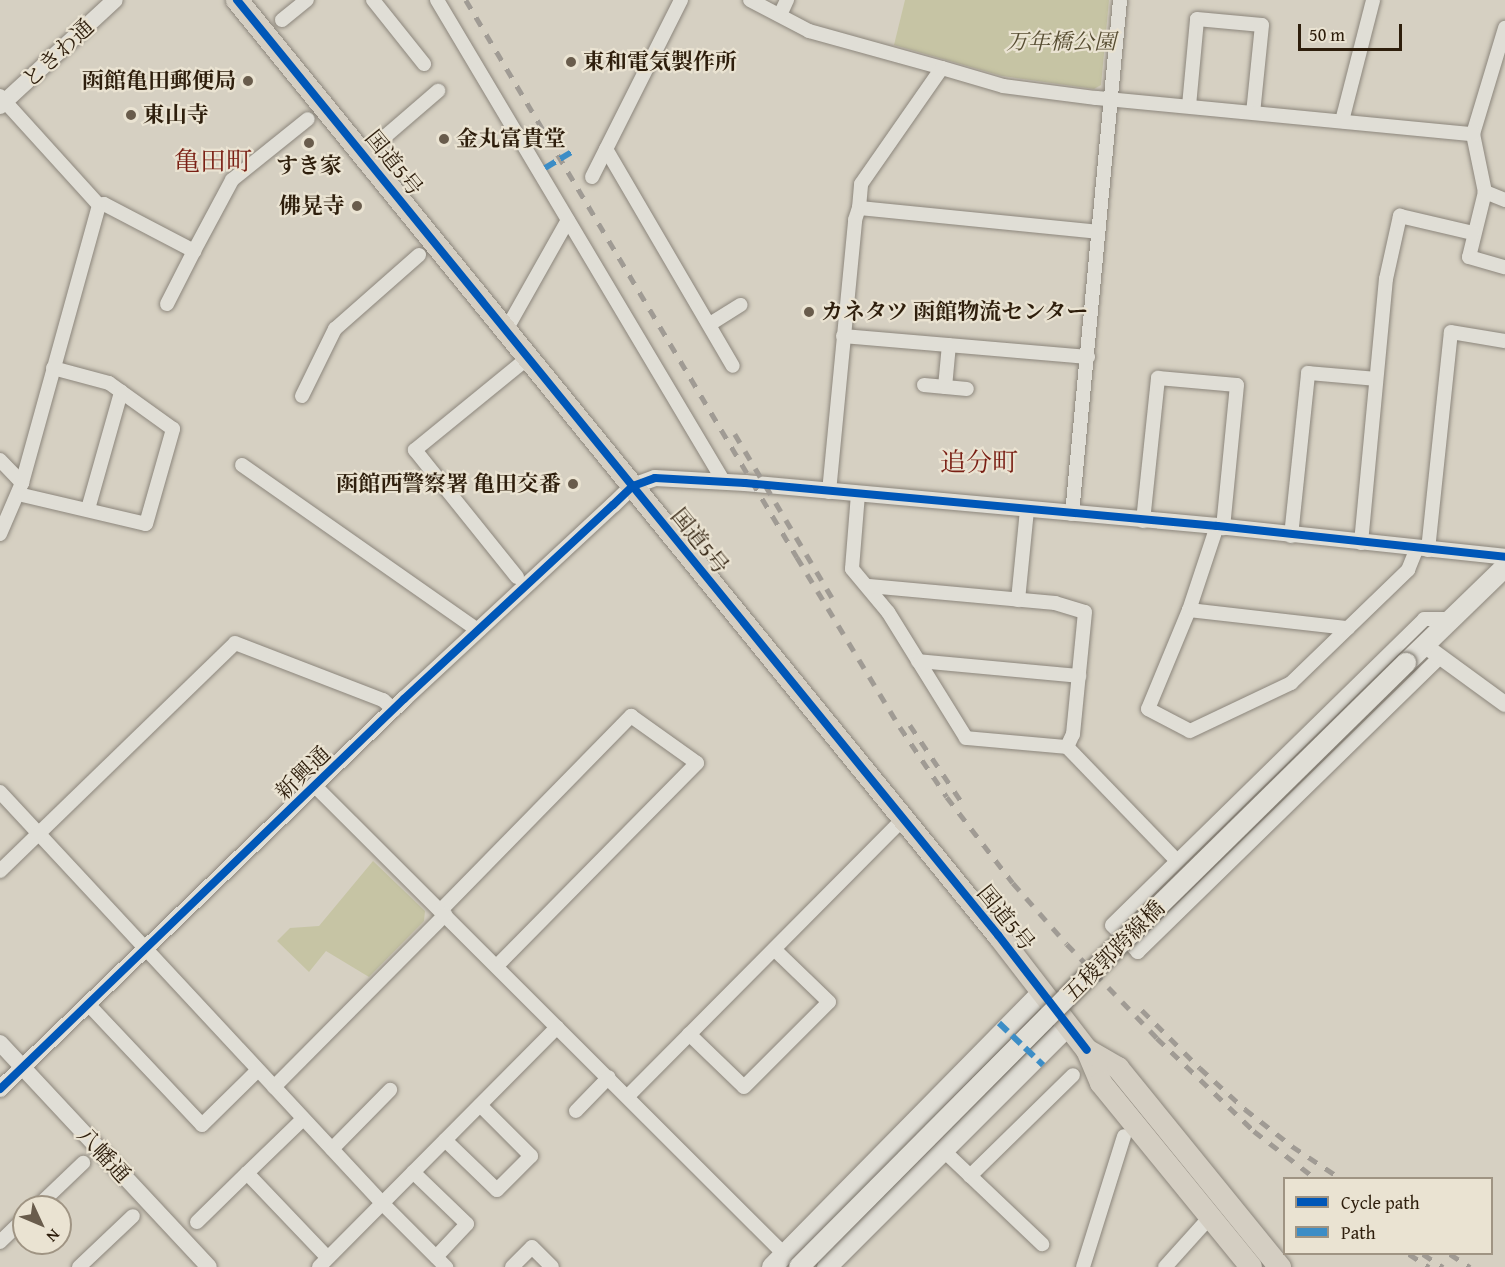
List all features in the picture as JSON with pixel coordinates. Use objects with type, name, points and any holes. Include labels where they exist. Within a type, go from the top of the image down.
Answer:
[{"type":"highway","name":"国道5号","points":[[237,0],[1042,992],[1087,1050],[1101,1083],[1251,1267]]},
{"type":"highway","name":"国道5号","points":[[1087,1050],[1118,1068],[1280,1267]]},
{"type":"main road","name":"五稜郭跨線橋","points":[[785,1263],[1123,941],[1406,663],[1431,652],[1450,619],[1505,567]]},
{"type":"main road","points":[[785,1263],[1042,992]]},
{"type":"main road","points":[[827,1267],[1068,1026]]},
{"type":"street","points":[[282,20],[307,0]]},
{"type":"street","points":[[373,0],[424,64]]},
{"type":"street","points":[[437,0],[724,482]]},
{"type":"street","points":[[592,177],[681,0]]},
{"type":"street","points":[[750,0],[809,31],[1003,86],[1109,99],[1473,134]]},
{"type":"street","points":[[780,15],[788,0]]},
{"type":"street","points":[[1072,514],[1120,0]]},
{"type":"street","points":[[1342,121],[1372,0]]},
{"type":"street","name":"ときわ通","points":[[2,101],[106,3]]},
{"type":"street","points":[[1189,106],[1197,19],[1262,25],[1253,113]]},
{"type":"street","points":[[1505,28],[1473,134],[1485,192],[1473,233],[1469,257],[1505,267]]},
{"type":"street","points":[[829,492],[855,220],[859,208],[861,184],[942,68]]},
{"type":"street","points":[[380,141],[438,91]]},
{"type":"street","points":[[2,101],[99,205]]},
{"type":"street","points":[[166,304],[232,180],[308,119]]},
{"type":"street","points":[[606,149],[733,366]]},
{"type":"street","points":[[1485,192],[1505,201]]},
{"type":"street","points":[[99,205],[104,204],[194,251]]},
{"type":"street","points":[[0,534],[5,512],[20,489],[99,205]]},
{"type":"street","points":[[859,208],[1098,231]]},
{"type":"street","points":[[1361,543],[1386,279],[1400,216],[1473,233]]},
{"type":"street","points":[[506,330],[568,219]]},
{"type":"street","points":[[302,396],[335,329],[419,255]]},
{"type":"street","points":[[710,324],[741,305]]},
{"type":"street","points":[[1143,521],[1158,378],[1237,385],[1220,527],[1149,709],[1190,731],[1291,683],[1408,570],[1422,549],[1451,332],[1505,341]]},
{"type":"street","points":[[843,336],[1088,357]]},
{"type":"street","points":[[945,387],[949,345]]},
{"type":"street","points":[[517,577],[415,450],[528,358]]},
{"type":"street","points":[[0,460],[20,489],[146,524],[173,429],[109,382],[53,368]]},
{"type":"street","points":[[1291,536],[1308,373],[1376,379]]},
{"type":"street","points":[[924,385],[967,389]]},
{"type":"street","points":[[88,509],[121,392]]},
{"type":"street","points":[[242,465],[478,630]]},
{"type":"street","points":[[633,486],[655,478],[724,482],[1220,527],[1505,557]]},
{"type":"street","name":"新興通","points":[[0,1089],[394,710],[633,486]]},
{"type":"street","points":[[858,494],[852,569],[869,586],[888,612],[966,738],[1067,747],[1177,861]]},
{"type":"street","points":[[1018,600],[1027,510]]},
{"type":"street","points":[[869,586],[1055,603],[1084,612],[1073,734],[1067,747]]},
{"type":"street","points":[[1188,610],[1348,628]]},
{"type":"street","points":[[1450,619],[1424,619],[1112,925],[1138,952],[1431,652],[1505,704]]},
{"type":"street","points":[[0,871],[235,643],[383,700],[394,710]]},
{"type":"street","points":[[918,661],[1079,676]]},
{"type":"street","points":[[274,1087],[631,717],[697,763],[497,966]]},
{"type":"street","points":[[315,786],[628,1096],[785,1263]]},
{"type":"street","points":[[0,792],[303,1119],[446,1267]]},
{"type":"street","points":[[628,1096],[903,819]]},
{"type":"street","points":[[689,1034],[744,1087],[829,1002],[774,949]]},
{"type":"street","points":[[87,1005],[202,1125],[258,1070]]},
{"type":"street","points":[[247,1173],[324,1263],[557,1027]]},
{"type":"street","name":"八幡通","points":[[0,1043],[209,1267]]},
{"type":"street","points":[[970,1176],[1073,1075]]},
{"type":"street","points":[[576,1111],[609,1077]]},
{"type":"street","points":[[332,1149],[390,1090]]},
{"type":"street","points":[[445,1140],[497,1190],[531,1156],[480,1105]]},
{"type":"street","points":[[197,1222],[303,1119]]},
{"type":"street","points":[[1083,1267],[1124,1136]]},
{"type":"street","points":[[943,1150],[1042,1244]]},
{"type":"street","points":[[50,1195],[83,1163]]},
{"type":"street","points":[[413,1172],[467,1224],[436,1257]]},
{"type":"street","points":[[80,1267],[133,1216]]},
{"type":"street","points":[[1165,1267],[1210,1217]]},
{"type":"street","points":[[0,1242],[12,1230]]},
{"type":"street","points":[[512,1267],[532,1247],[552,1267]]},
{"type":"green space","name":"万年橋公園","points":[[905,0],[1109,0],[1101,85],[1094,89],[1002,76],[894,45]]},
{"type":"green space","points":[[373,861],[425,911],[424,921],[369,977],[326,951],[309,972],[277,941],[290,928],[319,926]]},
{"type":"railway","points":[[466,0],[797,557],[900,727],[947,797],[1013,883],[1067,944],[1157,1038],[1254,1131],[1314,1177]]},
{"type":"railway","points":[[735,434],[836,604]]},
{"type":"railway","points":[[910,725],[965,807]]},
{"type":"railway","points":[[1142,1010],[1245,1109],[1292,1146],[1338,1177]]},
{"type":"railway","points":[[1411,1255],[1429,1267]]},
{"type":"railway","points":[[1425,1255],[1443,1267]]},
{"type":"railway","points":[[1452,1255],[1470,1267]]},
{"type":"marked path","points":[[545,168],[572,152]]},
{"type":"marked path","points":[[999,1023],[1043,1065]]},
{"type":"cycle path","points":[[237,0],[998,935],[1087,1050]]},
{"type":"cycle path","points":[[0,1089],[404,699],[633,486],[655,478],[745,483],[1217,526],[1505,557]]},
{"type":"place","name":"東和電気製作所","points":[[571,62]]},
{"type":"place","name":"函館亀田郵便局","points":[[248,81]]},
{"type":"place","name":"東山寺","points":[[131,115]]},
{"type":"place","name":"金丸富貴堂","points":[[444,139]]},
{"type":"place","name":"すき家","points":[[309,143]]},
{"type":"place","name":"佛晃寺","points":[[357,206]]},
{"type":"place","name":"カネタツ 函館物流センター","points":[[809,312]]},
{"type":"place","name":"函館西警察署 亀田交番","points":[[573,484]]},
{"type":"district","name":"亀田町","points":[[213,161]]},
{"type":"district","name":"追分町","points":[[979,462]]}]
